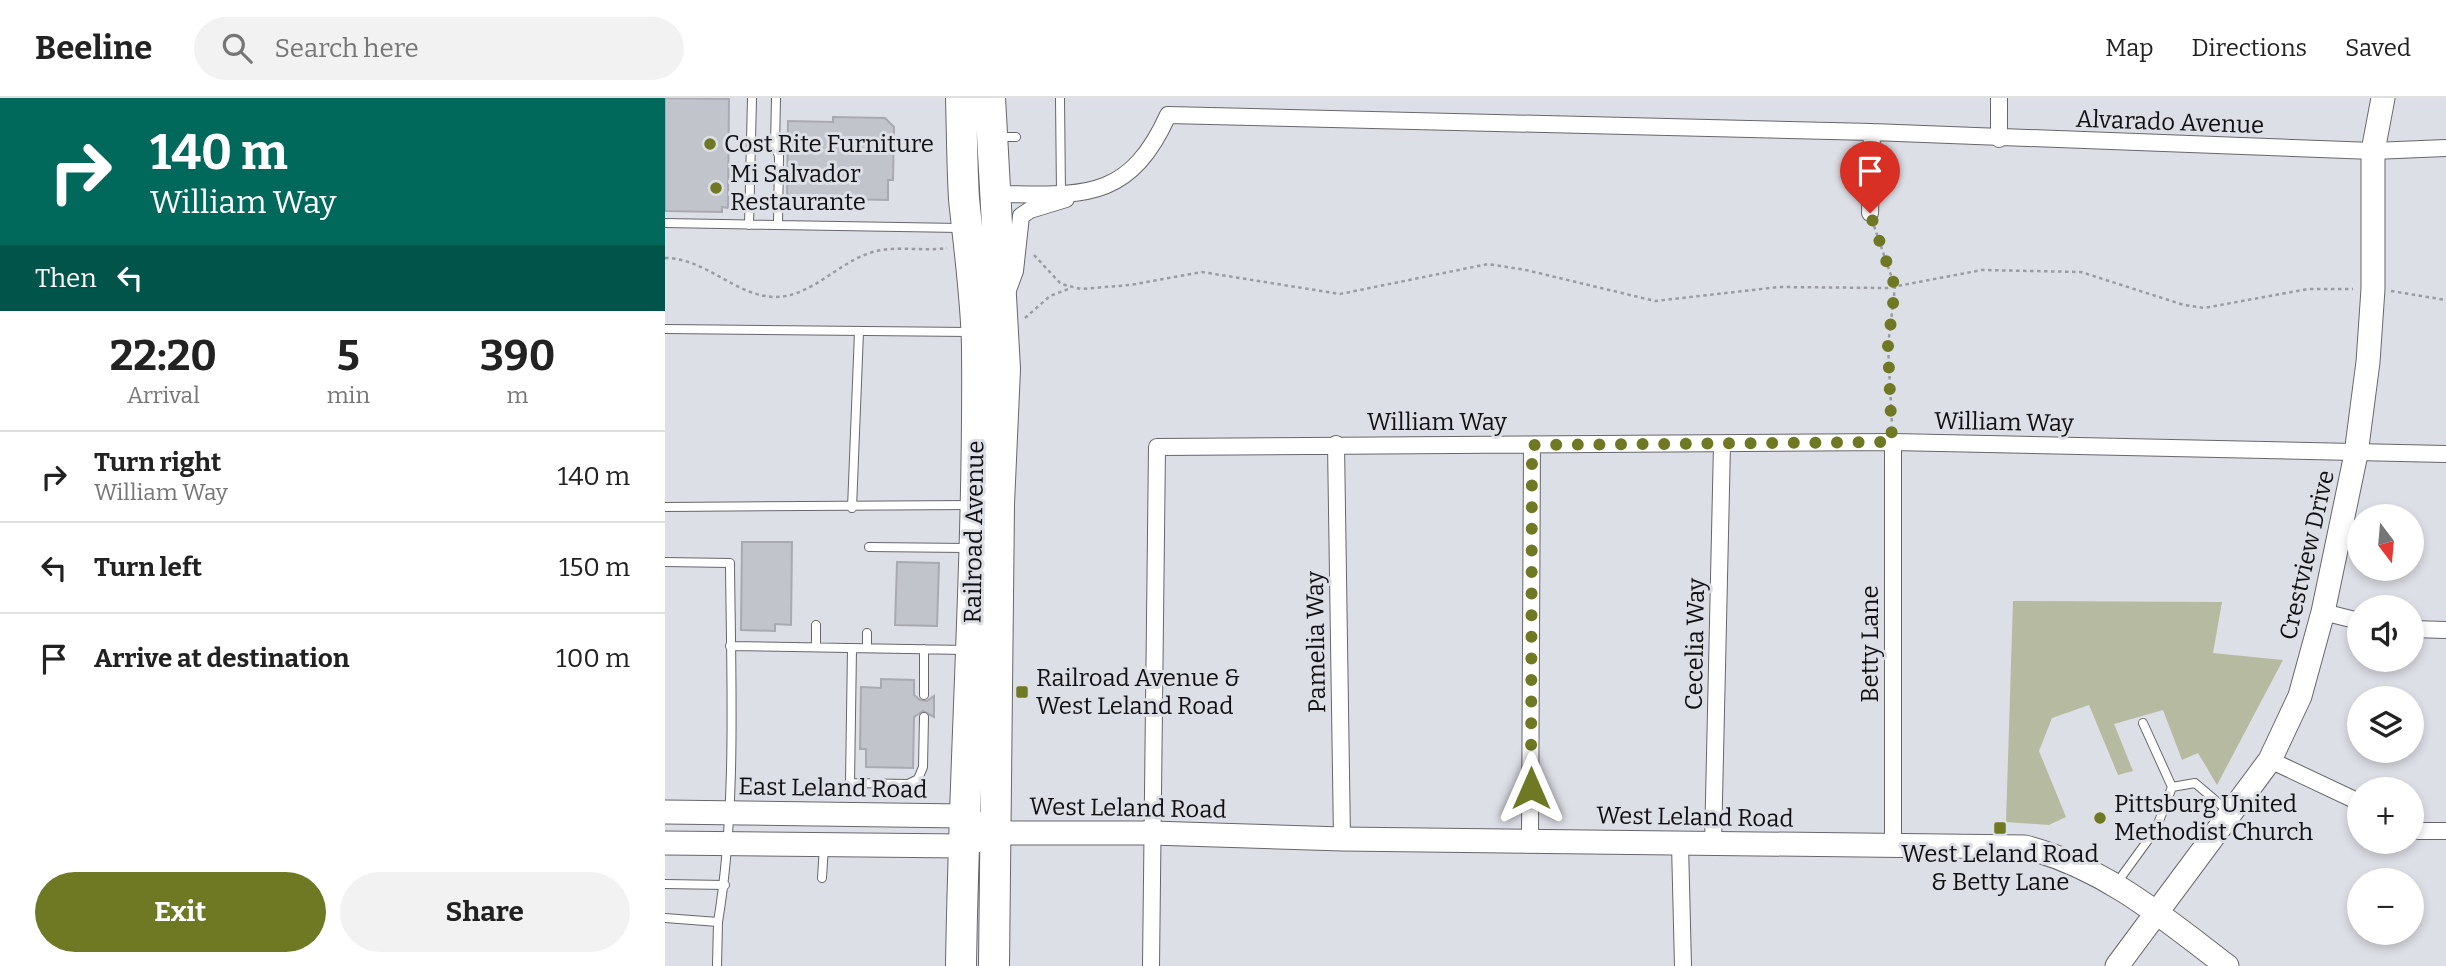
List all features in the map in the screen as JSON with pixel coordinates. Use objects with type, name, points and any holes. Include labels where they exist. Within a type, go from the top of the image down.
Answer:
[{"type":"highway","name":"Railroad Avenue","points":[[961,98],[987,232],[1012,316],[987,505],[974,549],[972,650],[963,816],[961,966]]},
{"type":"highway","name":"Railroad Avenue","points":[[979,195],[1003,137],[990,98]]},
{"type":"highway","name":"Railroad Avenue","points":[[987,232],[976,332],[987,505],[996,833],[994,966]]},
{"type":"main road","name":"Crestview Drive","points":[[2117,966],[2270,760],[2300,696],[2323,612],[2356,454],[2368,362],[2373,289],[2372,151],[2383,98]]},
{"type":"main road","name":"East Leland Road","points":[[665,811],[963,816],[996,833]]},
{"type":"main road","name":"West Leland Road","points":[[963,846],[996,833],[1151,832],[1342,839],[2025,846],[2056,855],[2116,884],[2227,966]]},
{"type":"main road","points":[[665,843],[963,846]]},
{"type":"street","points":[[987,232],[1030,209],[1119,181],[1140,165],[1155,145],[1168,115],[1169,98]]},
{"type":"street","points":[[1999,98],[1999,139]]},
{"type":"street","name":"Alvarado Avenue","points":[[1168,115],[1872,132],[1999,139],[2372,151],[2446,148]]},
{"type":"street","points":[[1870,213],[1872,132]]},
{"type":"street","points":[[979,195],[1087,192]]},
{"type":"street","name":"William Way","points":[[1151,966],[1157,447],[1892,442],[2446,454]]},
{"type":"street","name":"Betty Lane","points":[[1892,442],[1893,845]]},
{"type":"street","name":"Pamelia Way","points":[[1336,444],[1342,839]]},
{"type":"street","name":"Cecelia Way","points":[[1713,844],[1722,444]]},
{"type":"street","points":[[1530,841],[1532,445]]},
{"type":"street","points":[[2323,612],[2347,618]]},
{"type":"street","points":[[2424,629],[2446,630]]},
{"type":"street","points":[[2270,760],[2347,796]]},
{"type":"street","points":[[2424,831],[2446,831]]},
{"type":"street","points":[[1680,844],[1683,966]]},
{"type":"lane","points":[[748,225],[752,98]]},
{"type":"lane","points":[[776,98],[778,225]]},
{"type":"lane","points":[[1060,98],[1061,194]]},
{"type":"lane","points":[[751,146],[775,146]]},
{"type":"lane","points":[[665,223],[987,232]]},
{"type":"lane","points":[[665,329],[976,332]]},
{"type":"lane","points":[[852,508],[859,332]]},
{"type":"lane","points":[[665,507],[852,508],[987,505]]},
{"type":"lane","points":[[869,547],[974,549]]},
{"type":"lane","points":[[665,562],[730,563],[728,813],[725,885],[719,922],[717,966]]},
{"type":"lane","points":[[816,625],[816,647]]},
{"type":"lane","points":[[867,633],[867,648]]},
{"type":"lane","points":[[730,646],[972,650]]},
{"type":"lane","points":[[852,648],[851,783],[908,784],[918,779],[923,767],[924,717]]},
{"type":"lane","points":[[924,649],[924,695]]},
{"type":"lane","points":[[2116,884],[2156,829],[2172,787],[2143,723]]},
{"type":"lane","points":[[2172,787],[2195,783],[2230,813]]},
{"type":"lane","points":[[822,878],[824,845]]},
{"type":"lane","points":[[665,884],[725,885]]},
{"type":"lane","points":[[665,918],[719,922]]},
{"type":"path","points":[[1870,213],[1895,287],[1888,346],[1892,442]]},
{"type":"path","points":[[665,258],[688,261],[750,292],[777,297],[801,291],[866,254],[893,249],[943,249],[956,241],[987,232],[1025,235],[1024,244],[1061,284],[1071,288]]},
{"type":"path","points":[[1012,316],[1071,288],[1119,286],[1202,272],[1341,294],[1488,264],[1526,270],[1655,301],[1779,287],[1895,287],[1971,270],[2071,271],[2204,308],[2308,289],[2373,289],[2446,300]]},
{"type":"green space","points":[[2013,601],[2222,602],[2213,653],[2283,660],[2217,785],[2198,753],[2182,760],[2163,710],[2114,724],[2133,771],[2118,775],[2089,705],[2052,718],[2039,751],[2066,817],[2049,825],[2006,822]]},
{"type":"building","points":[[665,98],[729,99],[728,208],[722,207],[722,212],[665,211]]},
{"type":"building","points":[[833,117],[885,118],[894,127],[893,180],[888,180],[888,200],[787,198],[788,121],[833,122]]},
{"type":"building","points":[[742,542],[792,542],[791,625],[775,624],[775,631],[741,630]]},
{"type":"building","points":[[897,562],[939,563],[937,626],[895,625]]},
{"type":"building","points":[[881,679],[914,680],[914,695],[920,700],[927,701],[934,696],[934,717],[923,711],[914,717],[913,768],[866,767],[866,749],[860,749],[861,687],[881,688]]},
{"type":"place","name":"Cost Rite Furniture","points":[[710,144]]},
{"type":"place","name":"Mi Salvador Restaurante","points":[[716,188]]},
{"type":"place","name":"Railroad Avenue & West Leland Road","points":[[1022,692]]},
{"type":"place","name":"Pittsburg United Methodist Church","points":[[2100,818]]},
{"type":"place","name":"West Leland Road & Betty Lane","points":[[2000,828]]},
{"type":"route","points":[[1531,788],[1532,445],[1892,442],[1888,346],[1895,287],[1870,213]]}]
